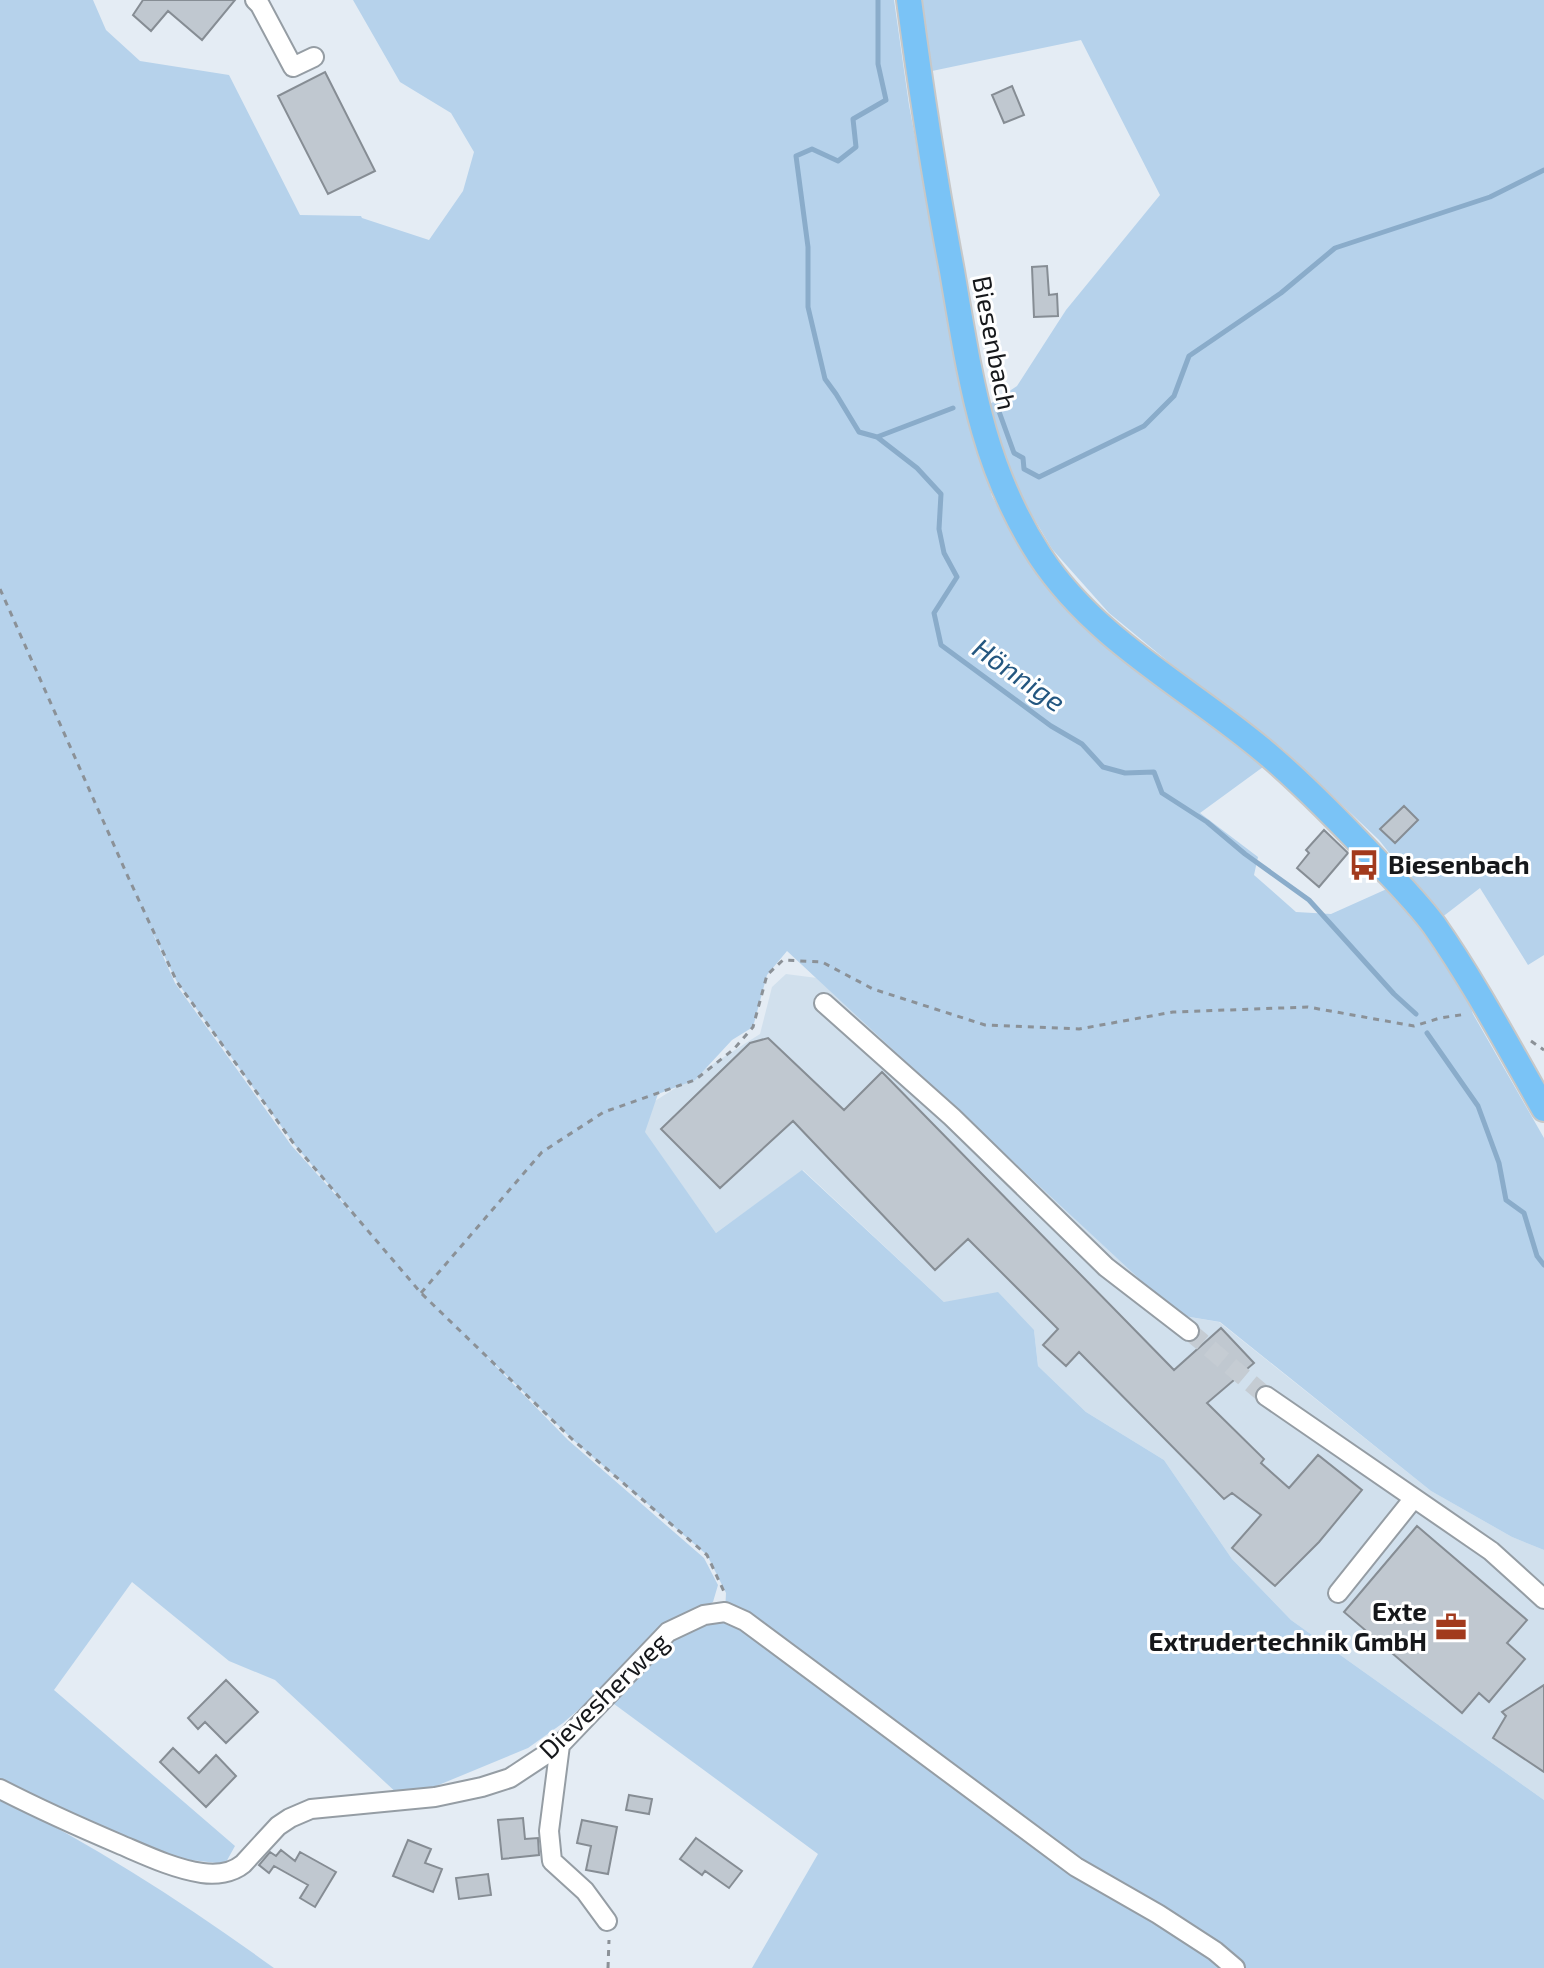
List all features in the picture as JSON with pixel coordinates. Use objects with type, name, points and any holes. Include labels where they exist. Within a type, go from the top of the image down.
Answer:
[{"type":"main road","name":"Biesenbach","points":[[909,0],[927,127],[975,399],[988,449],[1005,494],[1023,528],[1042,559],[1097,623],[1269,756],[1323,805],[1398,883],[1433,924],[1492,1017],[1544,1109]]},
{"type":"street","points":[[255,0],[293,67],[314,57]]},
{"type":"street","points":[[824,1003],[952,1117],[1106,1267],[1189,1331]]},
{"type":"street","points":[[1266,1396],[1491,1551],[1544,1599]]},
{"type":"street","points":[[1338,1593],[1414,1498]]},
{"type":"street","points":[[725,1612],[745,1621],[1076,1867],[1158,1914],[1215,1951],[1235,1968]]},
{"type":"street","name":"Dievesherweg","points":[[0,1789],[146,1855],[190,1870],[217,1873],[237,1869],[278,1826],[301,1813],[331,1806],[435,1797],[510,1778],[560,1745],[668,1632],[704,1615],[725,1612]]},
{"type":"street","points":[[560,1745],[549,1831],[552,1861],[585,1891],[607,1921]]},
{"type":"path","points":[[0,589],[177,982],[294,1144],[421,1293],[572,1439],[707,1555],[726,1593],[725,1612]]},
{"type":"path","points":[[1414,1026],[1440,1018]]},
{"type":"path","points":[[607,1921],[608,1968]]},
{"type":"shaded area","points":[[0,0],[93,0],[106,30],[140,61],[229,75],[300,215],[361,216],[429,240],[463,191],[474,152],[451,113],[400,82],[353,0],[894,0],[909,105],[965,401],[992,496],[1030,564],[1091,631],[1263,767],[1200,813],[1258,857],[1254,875],[1296,912],[1331,914],[1389,888],[1468,1000],[1544,1138],[1544,1550],[1512,1537],[1431,1491],[1220,1322],[1178,1315],[787,951],[767,975],[753,1027],[732,1040],[695,1080],[658,1094],[645,1132],[716,1233],[802,1170],[944,1302],[998,1292],[1034,1330],[1038,1366],[1086,1412],[1164,1460],[1232,1559],[1291,1620],[1544,1800],[1544,1968],[1245,1968],[1187,1923],[1079,1862],[725,1612],[726,1593],[707,1555],[572,1439],[475,1345],[568,1440],[704,1558],[718,1585],[713,1602],[665,1629],[627,1668],[563,1723],[528,1748],[429,1789],[400,1796],[275,1680],[229,1661],[132,1582],[54,1690],[235,1846],[225,1864],[166,1857],[0,1780]],"holes":[[[149,925],[177,982],[294,1144],[368,1231],[291,1145],[175,983]]]},
{"type":"shaded area","points":[[922,0],[1544,0],[1544,955],[1528,965],[1480,888],[1441,918],[1379,840],[1284,750],[1193,682],[1109,613],[1052,549],[1014,485],[987,406],[1017,386],[1066,310],[1160,195],[1081,40],[932,71]]},
{"type":"shaded area","points":[[786,974],[817,978],[1178,1315],[1219,1322],[1431,1491],[1512,1537],[1544,1550],[1544,1800],[1291,1620],[1232,1559],[1164,1460],[1086,1412],[1038,1366],[1034,1330],[944,1302],[803,1170],[716,1233],[644,1132],[655,1101],[760,1034],[772,987]]},
{"type":"shaded area","points":[[721,1621],[739,1627],[1228,1968],[752,1968],[818,1854],[610,1701],[670,1636],[701,1622]]},
{"type":"shaded area","points":[[0,1798],[140,1877],[274,1968],[0,1968]]},
{"type":"building","points":[[143,0],[235,0],[202,40],[168,11],[151,31],[133,15]]},
{"type":"building","points":[[325,72],[375,171],[328,194],[278,96]]},
{"type":"building","points":[[1012,86],[1024,115],[1004,123],[992,95]]},
{"type":"building","points":[[1047,266],[1049,295],[1057,294],[1058,316],[1034,317],[1032,267]]},
{"type":"building","points":[[1404,806],[1418,820],[1395,843],[1380,829]]},
{"type":"building","points":[[1324,830],[1348,853],[1319,887],[1297,868],[1309,853],[1306,850]]},
{"type":"building","points":[[768,1038],[844,1110],[882,1072],[1174,1370],[1221,1328],[1254,1363],[1207,1403],[1264,1459],[1261,1463],[1289,1488],[1318,1455],[1362,1490],[1319,1542],[1275,1586],[1232,1548],[1261,1515],[1232,1493],[1224,1499],[1079,1352],[1066,1366],[1043,1345],[1058,1329],[968,1239],[935,1270],[793,1121],[720,1188],[661,1129],[750,1043]]},
{"type":"building","points":[[1417,1526],[1527,1620],[1507,1643],[1525,1659],[1489,1702],[1479,1693],[1462,1713],[1344,1612]]},
{"type":"building","points":[[226,1680],[258,1712],[226,1743],[205,1722],[198,1729],[188,1718]]},
{"type":"building","points":[[1544,1685],[1544,1772],[1493,1738],[1506,1716],[1502,1712]]},
{"type":"building","points":[[173,1748],[199,1773],[216,1755],[236,1776],[206,1807],[160,1762]]},
{"type":"building","points":[[629,1795],[652,1799],[649,1814],[626,1810]]},
{"type":"building","points":[[523,1818],[525,1839],[538,1838],[539,1855],[502,1859],[498,1820]]},
{"type":"building","points":[[582,1820],[617,1827],[608,1874],[586,1870],[591,1846],[577,1843]]},
{"type":"building","points":[[696,1838],[742,1871],[729,1888],[705,1871],[702,1875],[680,1859]]},
{"type":"building","points":[[408,1840],[431,1849],[425,1863],[442,1869],[433,1892],[393,1876]]},
{"type":"building","points":[[281,1850],[295,1861],[300,1852],[336,1872],[315,1907],[300,1898],[308,1885],[274,1866],[269,1873],[259,1865],[270,1852],[276,1856]]},
{"type":"building","points":[[488,1874],[491,1895],[459,1899],[456,1878]]},
{"type":"waterway","name":"Hönnige","points":[[878,0],[878,64],[886,100],[853,119],[856,147],[838,161],[812,149],[796,156],[808,247],[808,307],[825,379],[859,432],[877,437],[917,468],[941,494],[939,529],[944,553],[957,577],[934,613],[941,645],[1051,726],[1082,744],[1103,767],[1125,773],[1154,772],[1162,793],[1207,822],[1309,900],[1416,1014]]},
{"type":"waterway","points":[[997,406],[1014,453],[1023,458],[1024,469],[1039,477],[1144,426],[1174,396],[1189,356],[1281,293],[1335,248],[1490,197],[1544,170]]},
{"type":"waterway","points":[[877,437],[953,408]]},
{"type":"waterway","name":"Hönnige","points":[[1427,1033],[1478,1106],[1499,1163],[1506,1200],[1524,1213],[1537,1256],[1544,1265]]},
{"type":"tunnel","points":[[1189,1331],[1266,1396]]},
{"type":"place","name":"Biesenbach","points":[[1364,865]]},
{"type":"place","name":"Exte Extrudertechnik GmbH","points":[[1451,1627]]}]
